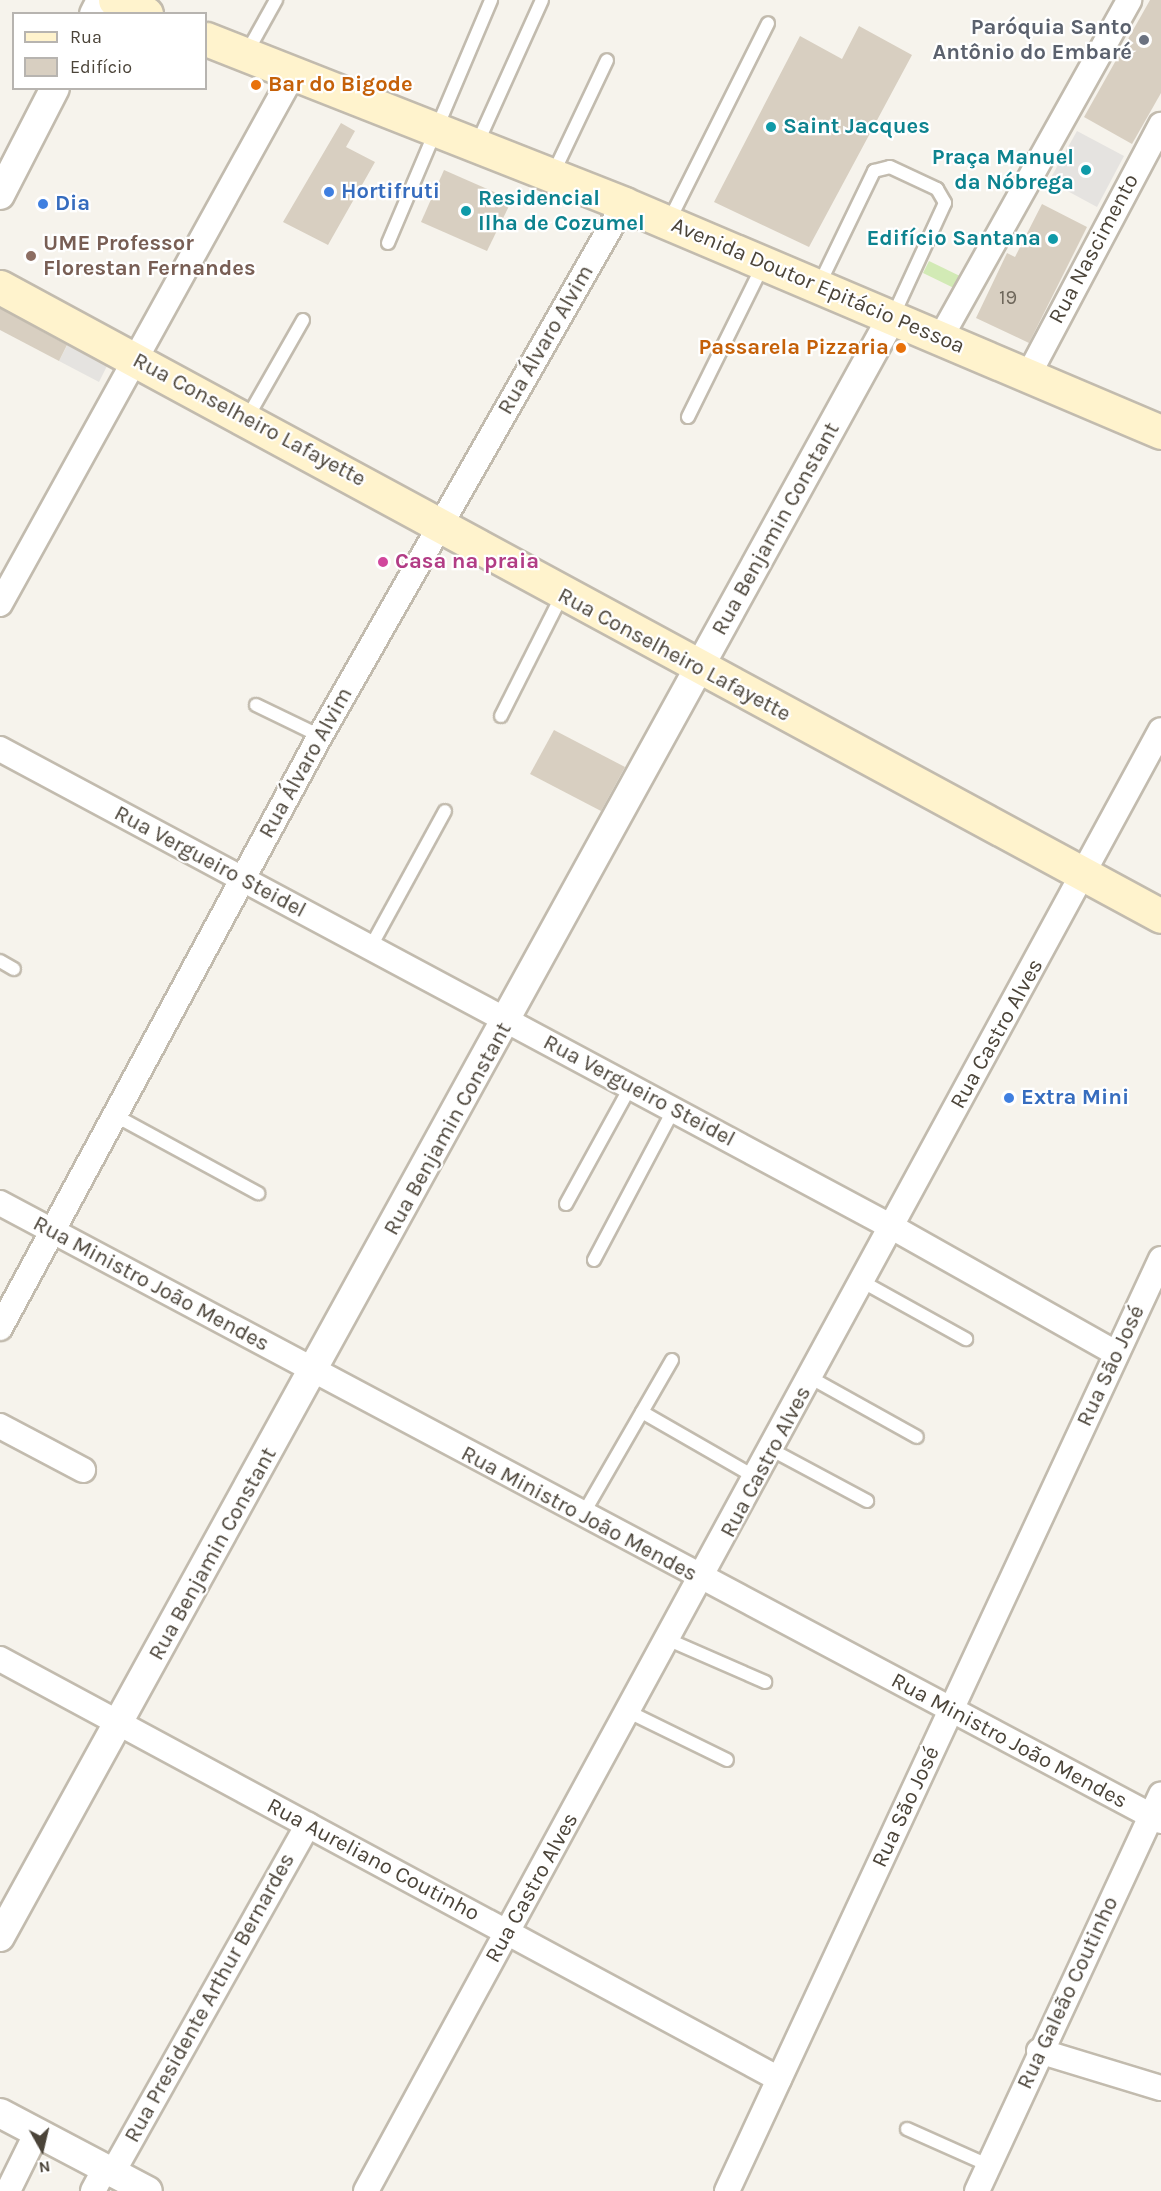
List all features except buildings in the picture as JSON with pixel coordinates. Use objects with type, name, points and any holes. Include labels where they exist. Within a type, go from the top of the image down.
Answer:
[{"type":"main road","points":[[114,0],[141,12]]},
{"type":"main road","name":"Avenida Doutor Epitácio Pessoa","points":[[207,39],[245,57],[624,204],[818,289],[1029,374],[1161,432]]},
{"type":"main road","name":"Rua Conselheiro Lafayette","points":[[0,287],[133,357],[246,421],[440,522],[562,595],[1161,916]]},
{"type":"street","points":[[941,338],[1129,0]]},
{"type":"street","points":[[0,604],[133,357],[293,74]]},
{"type":"street","points":[[0,195],[54,90]]},
{"type":"street","name":"Rua Nascimento","points":[[1029,374],[1161,125]]},
{"type":"street","name":"Rua Álvaro Alvim","points":[[0,1328],[320,736],[440,522],[624,204]]},
{"type":"street","name":"Rua Benjamin Constant","points":[[0,1937],[118,1722],[315,1373],[891,319]]},
{"type":"street","name":"Rua Castro Alves","points":[[366,2191],[702,1580],[1161,730]]},
{"type":"street","name":"Rua Vergueiro Steidel","points":[[0,749],[674,1109],[892,1227],[1116,1353]]},
{"type":"street","name":"Rua Ministro João Mendes","points":[[0,1203],[702,1580],[952,1710],[1158,1811]]},
{"type":"street","name":"Rua São José","points":[[727,2191],[1161,1259]]},
{"type":"street","points":[[0,1426],[83,1470]]},
{"type":"street","name":"Rua Aureliano Coutinho","points":[[0,1659],[779,2079]]},
{"type":"street","name":"Rua Galeão Coutinho","points":[[977,2191],[1039,2052],[1158,1811]]},
{"type":"street","name":"Rua Presidente Arthur Bernardes","points":[[104,2177],[308,1825]]},
{"type":"street","points":[[1039,2052],[1161,2088]]},
{"type":"street","points":[[0,2113],[37,2132],[104,2177],[148,2191]]},
{"type":"street","points":[[8,2191],[37,2132]]},
{"type":"lane","points":[[245,57],[276,0]]},
{"type":"lane","points":[[388,243],[432,129],[491,0]]},
{"type":"lane","points":[[476,148],[542,0]]},
{"type":"lane","points":[[668,224],[768,23]]},
{"type":"lane","points":[[552,176],[607,60]]},
{"type":"lane","points":[[818,289],[874,171],[890,166],[945,198],[891,319]]},
{"type":"lane","points":[[688,417],[764,264]]},
{"type":"lane","points":[[246,421],[303,320]]},
{"type":"lane","points":[[501,716],[562,595]]},
{"type":"lane","points":[[256,705],[320,736]]},
{"type":"lane","points":[[370,948],[446,811]]},
{"type":"lane","points":[[0,961],[14,969]]},
{"type":"lane","points":[[566,1204],[631,1086]]},
{"type":"lane","points":[[594,1260],[674,1109]]},
{"type":"lane","points":[[116,1116],[258,1193]]},
{"type":"lane","points":[[863,1282],[966,1339]]},
{"type":"lane","points":[[582,1516],[672,1360]]},
{"type":"lane","points":[[811,1378],[917,1437]]},
{"type":"lane","points":[[642,1413],[757,1478]]},
{"type":"lane","points":[[772,1450],[867,1501]]},
{"type":"lane","points":[[669,1640],[765,1682]]},
{"type":"lane","points":[[629,1712],[727,1760]]},
{"type":"lane","points":[[907,2128],[988,2166]]},
{"type":"green space","points":[[929,261],[964,278],[958,290],[923,273]]},
{"type":"shaded area","name":"Praça Manuel da Nóbrega","points":[[1077,131],[1124,156],[1097,207],[1049,181]]},
{"type":"shaded area","points":[[70,340],[110,360],[99,382],[59,361]]},
{"type":"place","name":"Paróquia Santo Antônio do Embaré","points":[[1144,40]]},
{"type":"place","name":"Bar do Bigode","points":[[256,85]]},
{"type":"place","name":"Saint Jacques","points":[[771,127]]},
{"type":"place","name":"Praça Manuel da Nóbrega","points":[[1086,170]]},
{"type":"place","name":"Hortifruti","points":[[329,192]]},
{"type":"place","name":"Dia","points":[[43,204]]},
{"type":"place","name":"Residencial Ilha de Cozumel","points":[[466,211]]},
{"type":"place","name":"Edifício Santana","points":[[1053,239]]},
{"type":"place","name":"UME Professor Florestan Fernandes","points":[[31,256]]},
{"type":"place","name":"Passarela Pizzaria","points":[[901,348]]},
{"type":"place","name":"Casa na praia","points":[[383,562]]},
{"type":"place","name":"Extra Mini","points":[[1009,1098]]}]
